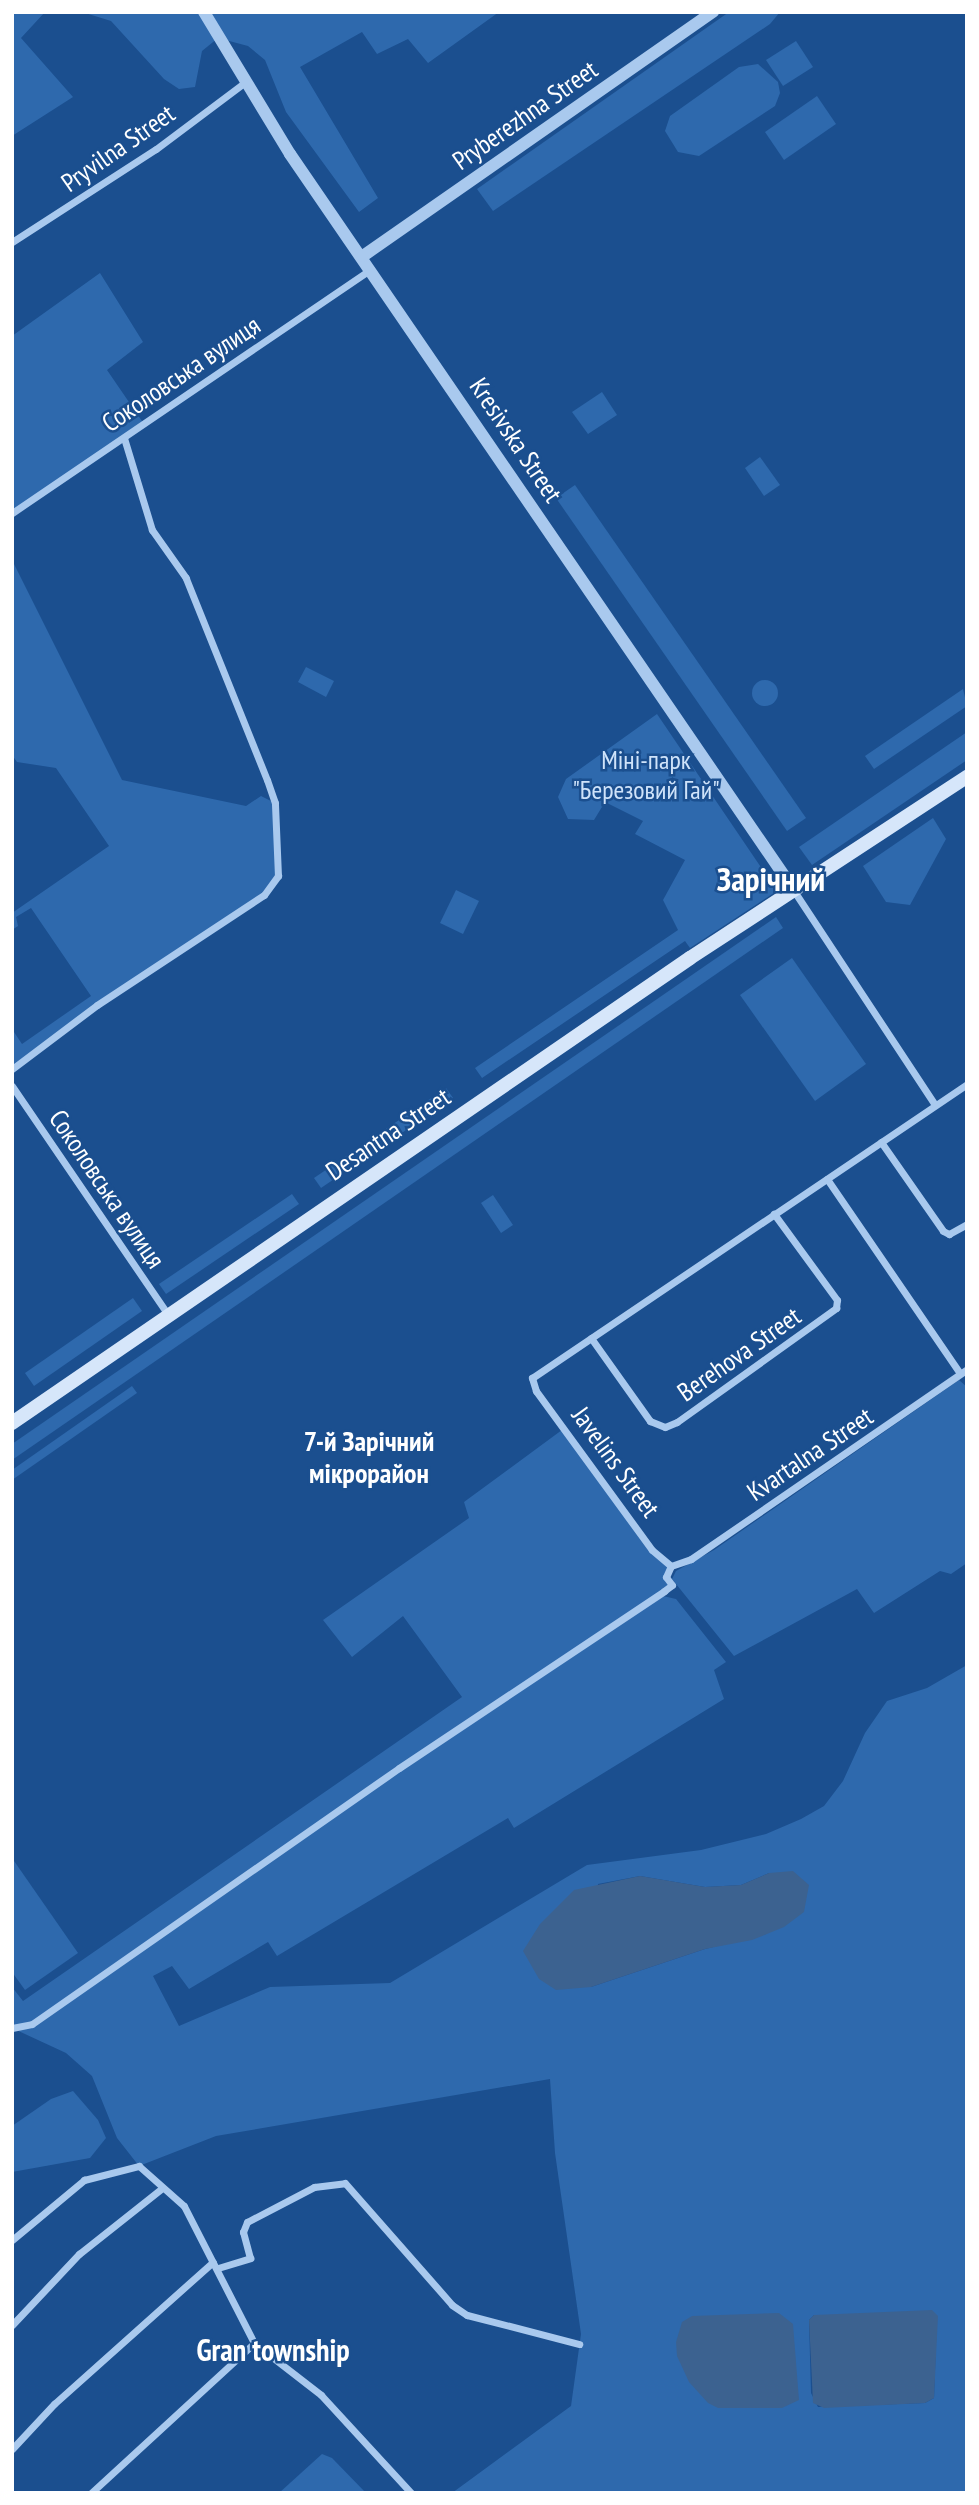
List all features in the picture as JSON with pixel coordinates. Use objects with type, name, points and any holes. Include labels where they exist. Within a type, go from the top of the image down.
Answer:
[{"type":"main road","name":"Desantna Street","points":[[12,1423],[794,890],[967,777]]},
{"type":"street","name":"Kresivska Street","points":[[204,12],[244,83],[794,890]]},
{"type":"street","name":"Pryberezhna Street","points":[[363,256],[713,12]]},
{"type":"street","name":"Pryvilna Street","points":[[12,242],[156,149],[244,83]]},
{"type":"street","name":"Соколовська вулиця","points":[[12,513],[372,269]]},
{"type":"street","points":[[12,1069],[97,1004],[264,895],[278,876],[275,803],[186,578],[152,530],[124,438]]},
{"type":"street","points":[[794,890],[935,1105]]},
{"type":"street","points":[[591,1338],[967,1084]]},
{"type":"street","name":"Соколовська вулиця","points":[[12,1086],[168,1315]]},
{"type":"street","points":[[881,1142],[943,1231],[949,1234],[967,1224]]},
{"type":"street","points":[[827,1179],[963,1371]]},
{"type":"street","name":"Berehova Street","points":[[591,1338],[650,1421],[657,1427],[677,1422],[836,1308],[837,1300],[774,1214]]},
{"type":"street","name":"Javelins Street","points":[[591,1338],[532,1378],[536,1391],[652,1550],[671,1566]]},
{"type":"street","name":"Kvartalna Street","points":[[671,1566],[691,1559],[963,1371]]},
{"type":"street","points":[[12,2028],[32,2024],[410,1760],[664,1591],[672,1585],[666,1577],[671,1566]]},
{"type":"street","points":[[12,2240],[84,2180],[139,2166],[184,2206],[254,2343],[321,2395],[411,2493]]},
{"type":"street","points":[[12,2449],[75,2388],[215,2265],[250,2259],[243,2232],[247,2222],[314,2187],[345,2183],[452,2305],[467,2315],[579,2344]]},
{"type":"street","points":[[12,2325],[79,2254],[162,2189]]},
{"type":"street","points":[[91,2493],[254,2343]]},
{"type":"green space","points":[[12,12],[45,12],[21,38],[73,97],[12,136]]},
{"type":"green space","points":[[82,12],[499,12],[428,63],[408,39],[377,54],[362,32],[300,67],[378,198],[359,212],[286,112],[265,60],[248,46],[218,38],[202,51],[195,87],[179,89],[164,79],[111,21]]},
{"type":"green space","points":[[729,12],[780,12],[770,24],[493,211],[477,189]]},
{"type":"green space","points":[[796,41],[813,67],[783,86],[766,60]]},
{"type":"green space","points":[[758,64],[778,82],[780,93],[775,106],[699,156],[678,152],[665,131],[670,116],[739,67]]},
{"type":"green space","points":[[817,96],[836,124],[784,160],[765,132]]},
{"type":"green space","points":[[100,273],[143,342],[107,370],[144,424],[12,513],[12,336]]},
{"type":"green space","points":[[602,392],[617,415],[588,434],[572,412]]},
{"type":"green space","points":[[760,457],[780,485],[764,496],[745,468]]},
{"type":"green space","points":[[575,485],[806,818],[787,831],[556,498]]},
{"type":"green space","points":[[12,560],[122,780],[246,806],[261,796],[275,803],[278,876],[264,895],[97,1005],[12,1069],[12,1029],[22,1044],[91,996],[31,908],[16,917],[18,926],[12,930],[12,913],[109,846],[56,768],[17,762],[12,755]]},
{"type":"green space","points":[[306,667],[334,681],[326,697],[298,682]]},
{"type":"green space","points":[[765,680],[774,684],[778,693],[774,702],[765,706],[756,702],[752,693],[756,684]]},
{"type":"green space","points":[[963,689],[967,706],[874,769],[865,756]]},
{"type":"green space","name":"Міні-парк \"Березовий Гай\"","points":[[657,714],[777,891],[690,948],[685,941],[482,1078],[475,1068],[678,930],[663,900],[685,860],[635,834],[643,821],[605,802],[594,820],[568,819],[558,797],[566,779]]},
{"type":"green space","points":[[967,732],[967,760],[812,865],[799,847]]},
{"type":"green space","points":[[933,818],[946,839],[910,905],[886,902],[863,866]]},
{"type":"green space","points":[[456,890],[479,901],[463,934],[440,923]]},
{"type":"green space","points":[[776,917],[783,928],[12,1460],[12,1444]]},
{"type":"green space","points":[[792,958],[866,1064],[815,1101],[740,995]]},
{"type":"green space","points":[[446,1088],[453,1098],[321,1188],[314,1178]]},
{"type":"green space","points":[[292,1194],[299,1204],[166,1294],[159,1284]]},
{"type":"green space","points":[[493,1195],[513,1225],[501,1233],[481,1203]]},
{"type":"green space","points":[[133,1298],[142,1311],[34,1386],[25,1373]]},
{"type":"green space","points":[[959,1380],[967,1387],[967,1563],[951,1574],[940,1571],[874,1613],[857,1589],[734,1656],[672,1579],[676,1571],[714,1550]]},
{"type":"green space","points":[[132,1386],[137,1393],[12,1480],[12,1470]]},
{"type":"green space","points":[[566,1427],[652,1550],[671,1566],[667,1576],[672,1585],[332,1816],[663,1596],[676,1599],[726,1662],[714,1670],[724,1699],[514,1828],[508,1818],[277,1956],[268,1942],[189,1989],[172,1966],[153,1976],[179,2026],[270,1987],[390,1983],[587,1865],[701,1850],[766,1834],[801,1819],[824,1806],[843,1781],[865,1733],[887,1701],[927,1688],[967,1665],[967,2493],[452,2493],[571,2406],[581,2334],[555,2153],[550,2079],[216,2136],[139,2166],[117,2138],[92,2076],[66,2053],[12,2028],[12,1987],[23,2001],[462,1697],[403,1616],[352,1657],[323,1620],[469,1518],[464,1502]],"holes":[[[769,1873],[766,1934],[705,1949],[591,1987],[598,1884],[640,1876],[705,1887],[741,1885]],[[814,2315],[937,2316],[934,2398],[925,2403],[818,2407],[811,2393],[809,2320]]]},
{"type":"green space","points":[[12,1858],[78,1953],[25,1990],[12,1972]]},
{"type":"green space","points":[[73,2091],[98,2120],[106,2138],[90,2158],[12,2172],[12,2126],[51,2099]]},
{"type":"green space","points":[[322,2454],[332,2458],[366,2493],[279,2493]]},
{"type":"shaded area","points":[[793,1871],[809,1885],[804,1912],[784,1927],[752,1940],[705,1949],[591,1987],[556,1990],[539,1979],[523,1951],[540,1924],[574,1890],[640,1876],[705,1887],[741,1885],[769,1873]]},
{"type":"shaded area","points":[[932,2310],[938,2316],[934,2398],[925,2403],[824,2408],[813,2403],[809,2320],[814,2315]]},
{"type":"shaded area","points":[[779,2313],[793,2324],[799,2400],[782,2408],[718,2408],[708,2403],[689,2382],[677,2356],[676,2342],[682,2322],[692,2316]]},
{"type":"district","name":"Зарічний","points":[[771,879]]},
{"type":"district","name":"7-й Зарічний мікрорайон","points":[[369,1457]]},
{"type":"district","name":"Gran township","points":[[273,2350]]}]
